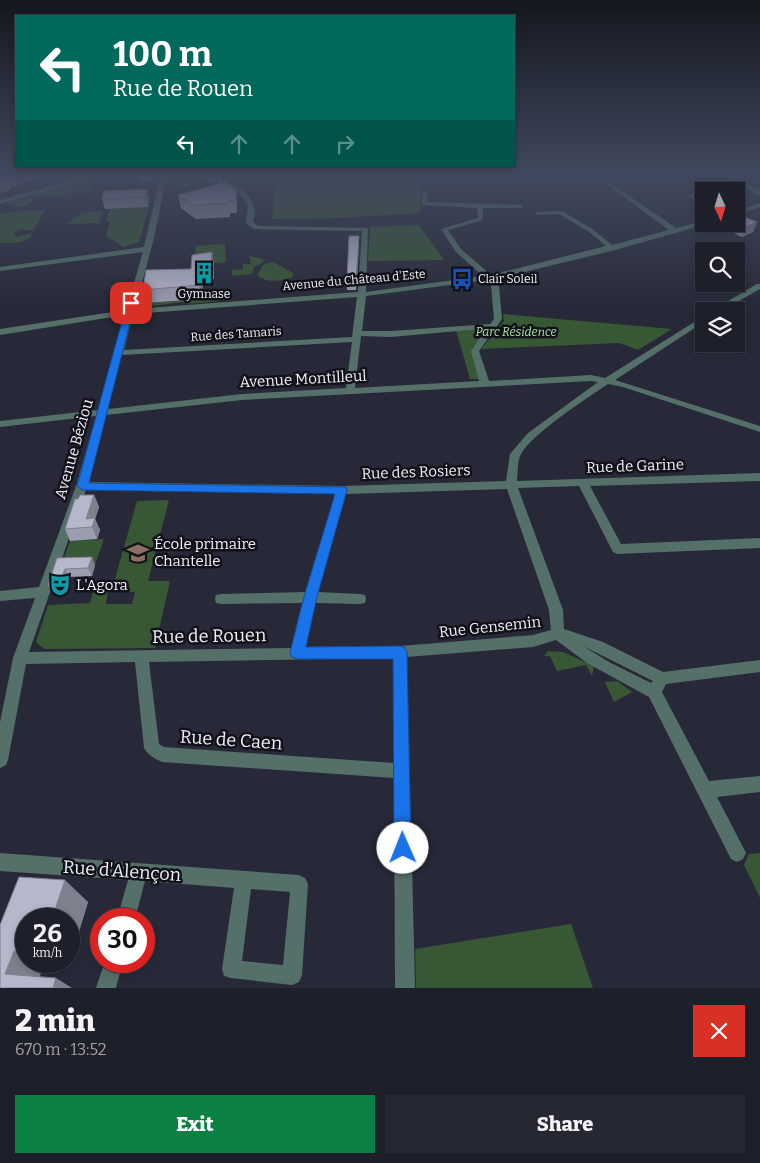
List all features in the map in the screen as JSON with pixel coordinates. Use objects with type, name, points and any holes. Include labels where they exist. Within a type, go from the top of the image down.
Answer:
[{"type":"street","name":"Avenue Béziou","points":[[0,760],[20,658],[82,486],[153,219]]},
{"type":"street","points":[[249,219],[249,223],[256,228],[366,228],[362,293],[350,391]]},
{"type":"street","points":[[481,219],[444,229],[454,246],[495,285],[498,319],[475,349],[485,384]]},
{"type":"street","points":[[572,219],[590,230],[612,248]]},
{"type":"street","points":[[659,219],[674,230]]},
{"type":"street","name":"Avenue du Château d'Este","points":[[0,332],[128,313],[362,293],[489,278],[612,248],[695,225]]},
{"type":"street","points":[[0,269],[146,249]]},
{"type":"street","points":[[731,302],[760,286]]},
{"type":"street","points":[[748,292],[760,297]]},
{"type":"street","name":"Rue Gensemin","points":[[400,652],[533,641],[558,634],[556,610],[511,484],[515,454],[532,435],[582,397],[695,324]]},
{"type":"street","name":"Rue des Tamaris","points":[[117,353],[481,326],[493,327]]},
{"type":"street","name":"Avenue Montilleul","points":[[0,424],[242,397],[591,378],[608,381],[760,429]]},
{"type":"street","name":"Rue de Garine","points":[[511,484],[760,477]]},
{"type":"street","points":[[583,483],[617,549],[760,543]]},
{"type":"street","name":"Rue des Rosiers","points":[[82,486],[342,490],[511,484]]},
{"type":"street","points":[[297,653],[310,597],[342,490]]},
{"type":"street","points":[[0,596],[44,592]]},
{"type":"street","points":[[221,598],[310,597],[360,599]]},
{"type":"street","points":[[558,634],[575,636],[594,644],[662,678],[760,666]]},
{"type":"street","points":[[558,634],[571,646],[587,656],[654,692],[737,853]]},
{"type":"street","points":[[400,652],[405,988]]},
{"type":"street","name":"Rue de Rouen","points":[[20,658],[400,652]]},
{"type":"street","name":"Rue de Caen","points":[[141,657],[152,748],[162,754],[401,771]]},
{"type":"street","points":[[654,692],[662,678]]},
{"type":"street","points":[[704,790],[760,784]]},
{"type":"street","name":"Rue d'Alençon","points":[[0,862],[299,884],[292,974],[231,969],[244,880]]},
{"type":"street","points":[[129,908],[139,872]]},
{"type":"street","points":[[106,988],[110,973]]},
{"type":"green space","points":[[0,219],[40,219],[33,231],[21,229],[13,234],[17,237],[32,235],[26,240],[0,243]]},
{"type":"green space","points":[[74,219],[100,219],[99,223],[67,224]]},
{"type":"green space","points":[[107,219],[146,219],[139,242],[124,247],[106,236],[110,222],[106,222]]},
{"type":"green space","points":[[419,225],[444,260],[368,261],[370,227]]},
{"type":"green space","points":[[225,244],[226,262],[196,265],[195,246]]},
{"type":"green space","points":[[249,256],[263,259],[264,262],[254,267],[252,274],[232,276],[232,270],[243,269],[243,264],[251,264]]},
{"type":"green space","points":[[273,262],[293,273],[293,277],[270,281],[257,275],[264,264]]},
{"type":"green space","points":[[149,282],[147,303],[206,299],[220,299],[220,301],[187,304],[183,302],[145,307],[137,304],[143,283]]},
{"type":"green space","name":"Parc Résidence","points":[[503,314],[672,329],[638,350],[619,343],[481,349],[504,321]]},
{"type":"green space","points":[[486,328],[487,330],[472,351],[479,379],[470,379],[456,330]]},
{"type":"green space","points":[[169,500],[148,581],[170,581],[155,648],[44,649],[36,642],[48,605],[90,603],[93,592],[101,591],[104,583],[114,582],[137,501]],"holes":[[[108,589],[121,589],[120,592],[135,592],[132,604],[106,604]]]},
{"type":"green space","points":[[104,539],[95,565],[61,566],[70,541]]},
{"type":"green space","points":[[548,651],[563,652],[594,666],[592,676],[586,665],[557,671],[550,656],[544,656]]},
{"type":"green space","points":[[617,681],[632,692],[614,702],[605,682]]},
{"type":"green space","points":[[760,853],[760,898],[744,865],[749,854]]},
{"type":"green space","points":[[571,924],[593,988],[416,988],[415,949]]},
{"type":"building","points":[[745,219],[757,222],[746,227]]},
{"type":"building","points":[[349,236],[359,236],[356,279],[347,279]]},
{"type":"building","points":[[212,252],[211,265],[200,266],[199,285],[143,290],[146,270],[191,269],[192,255]]},
{"type":"building","points":[[80,495],[94,495],[86,519],[95,518],[92,527],[65,529],[75,499],[78,499]]},
{"type":"building","points":[[92,557],[88,568],[65,569],[59,585],[48,585],[57,558]]},
{"type":"building","points":[[19,877],[65,880],[56,908],[15,908],[15,951],[5,974],[56,978],[53,988],[0,988],[0,925]]},
{"type":"place","name":"Gymnase","points":[[204,273]]},
{"type":"place","name":"Clair Soleil","points":[[462,279]]},
{"type":"place","name":"École primaire Chantelle","points":[[138,553]]},
{"type":"place","name":"L'Agora","points":[[60,585]]},
{"type":"route","points":[[131,303],[82,486],[342,490],[310,597],[297,653],[400,652],[403,848]]}]
